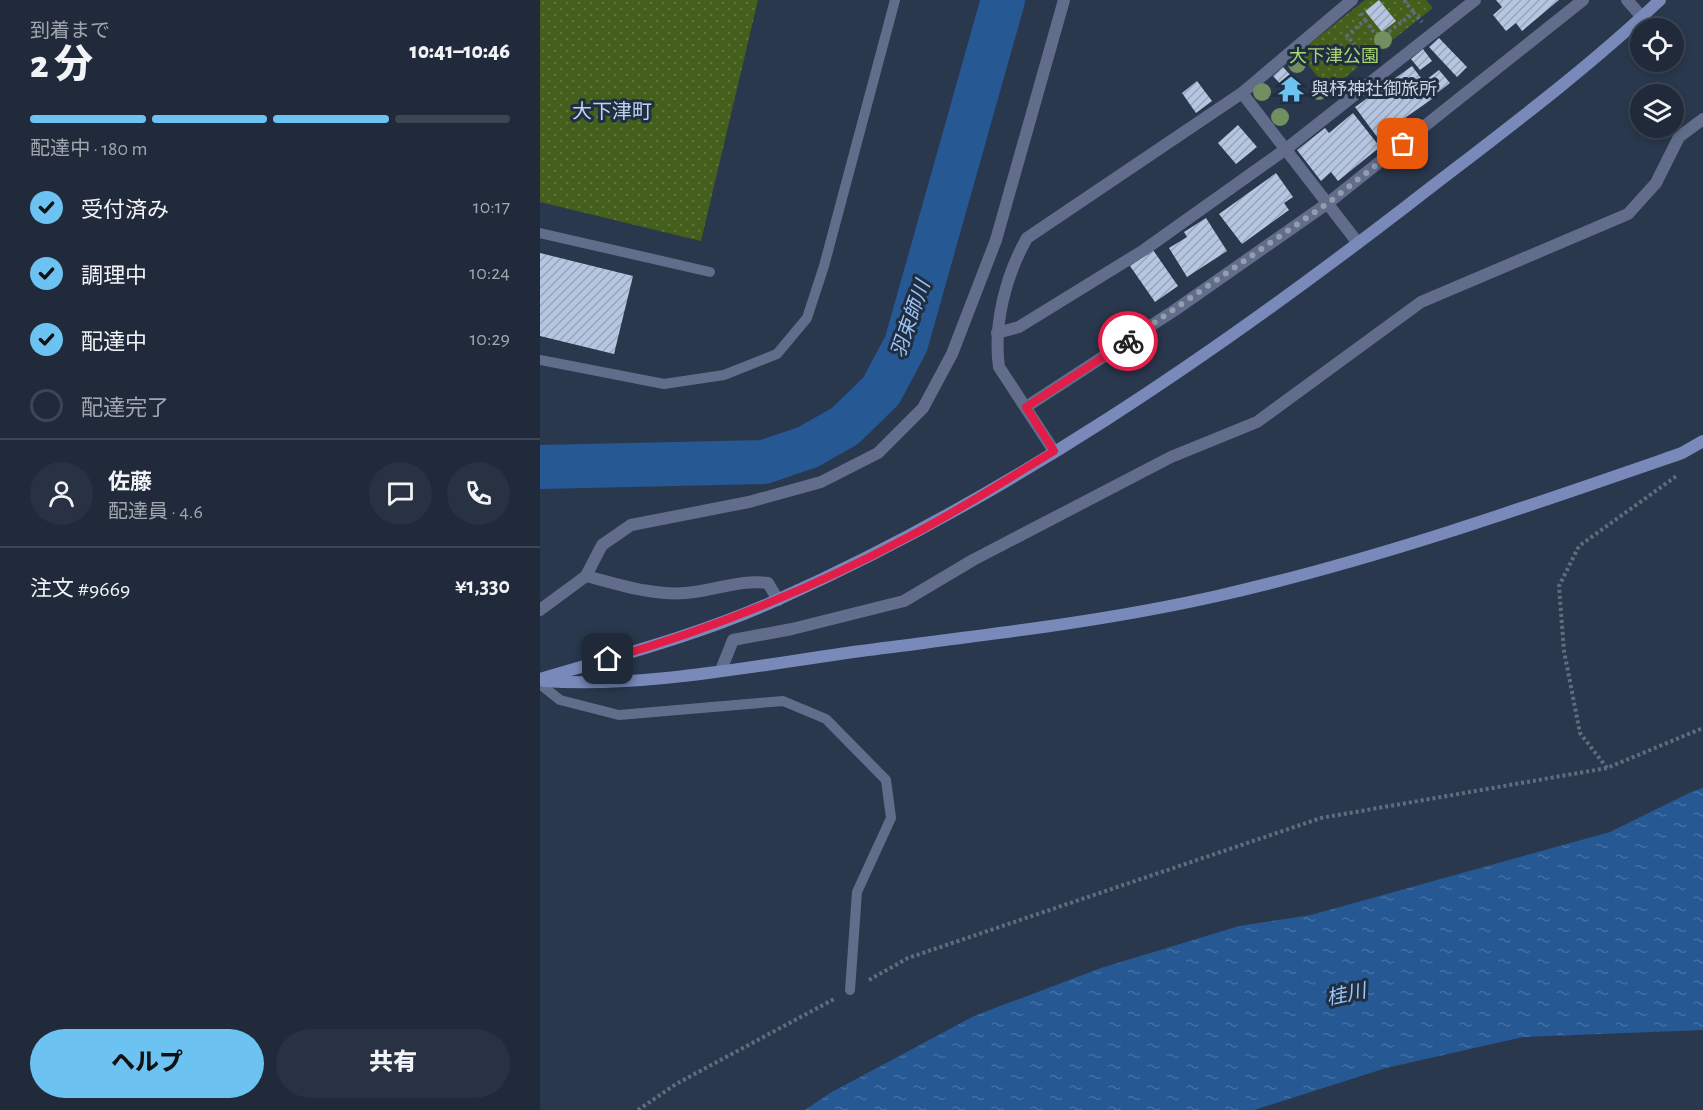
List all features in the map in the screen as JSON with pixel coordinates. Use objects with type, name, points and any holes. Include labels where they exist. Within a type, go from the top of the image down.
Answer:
[{"type":"street","points":[[540,610],[586,576],[602,545],[631,525],[749,502],[821,482],[878,453],[923,408],[952,354],[996,240],[1064,0]]},
{"type":"street","points":[[1054,451],[999,367],[997,333],[1013,262],[1027,238],[1242,93],[1352,0]]},
{"type":"street","points":[[997,333],[1019,327],[1144,250],[1286,149],[1475,0]]},
{"type":"street","points":[[1026,407],[1175,310],[1328,203],[1583,0]]},
{"type":"street","points":[[1627,0],[1642,17]]},
{"type":"street","points":[[540,681],[701,630],[778,600],[909,537],[1054,451],[1215,348],[1358,243],[1505,130],[1660,0]]},
{"type":"street","points":[[1242,93],[1358,243]]},
{"type":"street","points":[[721,670],[733,640],[792,629],[904,601],[973,561],[1171,457],[1257,422],[1421,302],[1628,214],[1656,183],[1680,137],[1703,119]]},
{"type":"street","points":[[540,681],[591,684],[721,670],[1105,618],[1218,596],[1456,531],[1682,453],[1703,441]]},
{"type":"street","points":[[586,576],[633,588],[684,594],[751,580],[768,583],[778,600]]},
{"type":"lane","points":[[540,360],[664,384],[724,375],[777,354],[807,318],[895,0]]},
{"type":"lane","points":[[540,233],[710,272]]},
{"type":"lane","points":[[540,681],[560,699],[619,716],[783,701],[826,719],[886,780],[891,818],[857,892],[850,990]]},
{"type":"path","points":[[1352,0],[1379,39],[1414,13]]},
{"type":"path","points":[[1404,0],[1431,34]]},
{"type":"path","points":[[1365,20],[1347,36],[1380,74]]},
{"type":"path","points":[[1607,768],[1580,733],[1564,651],[1559,586],[1579,546],[1684,471]]},
{"type":"path","points":[[638,1110],[676,1084],[908,958],[1321,818],[1607,768],[1703,728]]},
{"type":"green space","points":[[540,0],[758,0],[701,241],[540,202]]},
{"type":"green space","name":"大下津公園","points":[[1365,0],[1426,0],[1433,8],[1329,90],[1298,53]]},
{"type":"water","name":"桂川","points":[[1703,788],[1703,1030],[1523,1037],[1386,1068],[1254,1110],[805,1110],[830,1093],[974,1016],[1101,968],[1239,926],[1311,915],[1610,832]]},
{"type":"building","points":[[1379,0],[1396,21],[1382,32],[1365,11]]},
{"type":"building","points":[[1496,0],[1559,0],[1522,31],[1516,23],[1506,31],[1493,15],[1502,7]]},
{"type":"building","points":[[1439,38],[1467,67],[1457,77],[1429,47]]},
{"type":"building","points":[[1423,49],[1432,61],[1420,70],[1411,59]]},
{"type":"building","points":[[1412,66],[1435,97],[1399,122],[1404,129],[1383,145],[1355,107]]},
{"type":"building","points":[[1283,67],[1294,79],[1284,88],[1273,76]]},
{"type":"building","points":[[1439,70],[1450,83],[1437,93],[1426,80]]},
{"type":"building","points":[[1197,81],[1212,101],[1196,113],[1182,93]]},
{"type":"building","points":[[1353,113],[1380,147],[1338,181],[1331,172],[1321,181],[1297,150],[1325,128],[1329,133]]},
{"type":"building","points":[[1238,125],[1257,147],[1236,164],[1218,143]]},
{"type":"building","points":[[1276,173],[1293,197],[1284,203],[1289,210],[1242,244],[1219,214]]},
{"type":"building","points":[[1206,218],[1227,251],[1187,277],[1169,248],[1187,237],[1184,232]]},
{"type":"building","points":[[1153,250],[1178,286],[1155,302],[1130,266]]},
{"type":"building","points":[[540,253],[633,276],[614,354],[540,336]]},
{"type":"waterway","name":"羽束師川","points":[[540,467],[764,462],[808,447],[845,426],[881,391],[906,344],[1003,0]]},
{"type":"way so far","points":[[1128,341],[1328,203],[1403,144]]},
{"type":"place","name":"與杼神社御旅所","points":[[1291,89]]},
{"type":"district","name":"大下津町","points":[[612,111]]},
{"type":"route","points":[[608,659],[711,627],[778,600],[909,537],[1054,451],[1026,407],[1128,341]]}]
